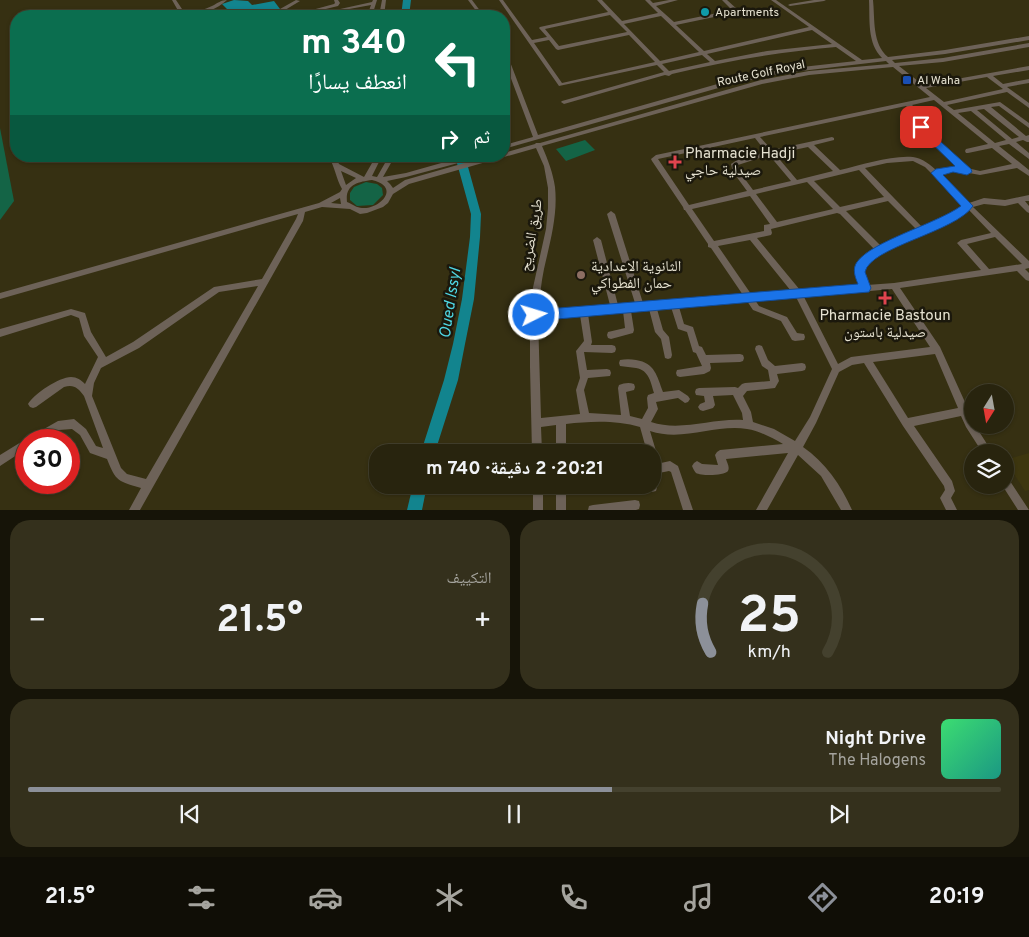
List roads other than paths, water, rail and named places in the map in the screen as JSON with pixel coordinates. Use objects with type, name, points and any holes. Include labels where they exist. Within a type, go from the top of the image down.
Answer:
[{"type":"street","points":[[203,10],[225,0]]},
{"type":"street","points":[[281,0],[285,6]]},
{"type":"street","points":[[602,0],[669,74]]},
{"type":"street","points":[[647,0],[714,63]]},
{"type":"street","points":[[652,5],[676,0]]},
{"type":"street","points":[[725,1],[734,0]]},
{"type":"street","points":[[773,0],[860,61]]},
{"type":"street","points":[[790,5],[824,0]]},
{"type":"street","points":[[871,0],[874,42],[886,59],[1029,174]]},
{"type":"street","points":[[282,10],[285,6],[298,1]]},
{"type":"street","points":[[673,24],[736,11],[725,1]]},
{"type":"street","points":[[337,10],[371,2]]},
{"type":"street","points":[[510,12],[561,85],[813,28]]},
{"type":"street","points":[[612,13],[542,28],[558,48],[630,33]]},
{"type":"street","points":[[621,23],[662,14]]},
{"type":"street","points":[[531,42],[550,38]]},
{"type":"street","points":[[767,38],[780,50]]},
{"type":"street","name":"Route Golf Royal","points":[[510,152],[537,141],[734,81],[784,71],[944,52],[1029,38]]},
{"type":"street","points":[[564,102],[597,92],[752,54],[836,45]]},
{"type":"street","name":"Route Golf Royal","points":[[510,146],[537,141],[761,82],[810,73],[943,60],[1029,45]]},
{"type":"street","points":[[921,87],[1029,68]]},
{"type":"street","name":"طريق الضريح","points":[[510,70],[546,160],[554,192],[534,315],[537,444]]},
{"type":"street","points":[[988,75],[1029,106]]},
{"type":"street","points":[[586,79],[597,92]]},
{"type":"street","points":[[1001,86],[1029,81]]},
{"type":"street","points":[[942,104],[1008,90]]},
{"type":"street","points":[[801,338],[795,337],[784,319],[756,308],[654,161],[656,157],[934,98]]},
{"type":"street","points":[[907,104],[927,120],[921,129],[967,172]]},
{"type":"street","points":[[953,112],[1001,104],[1029,126]]},
{"type":"street","points":[[985,106],[1028,139]]},
{"type":"street","points":[[973,109],[1029,157]]},
{"type":"street","points":[[757,137],[795,182]]},
{"type":"street","points":[[774,225],[735,169],[734,164],[742,159],[832,139]]},
{"type":"street","points":[[968,151],[1010,141],[1028,139]]},
{"type":"street","points":[[810,145],[839,173]]},
{"type":"street","points":[[534,315],[894,286],[986,271],[1019,268],[1028,264],[967,206],[936,173],[921,161],[908,159],[861,168],[686,208]]},
{"type":"street","points":[[335,162],[344,191],[342,199],[348,207]]},
{"type":"street","points":[[0,296],[321,205],[344,191],[352,182],[365,178],[375,162]]},
{"type":"street","points":[[380,179],[389,162]]},
{"type":"street","points":[[321,205],[348,207],[360,211],[374,209],[385,202],[390,193],[402,183],[464,162]]},
{"type":"street","points":[[936,173],[953,169],[980,173],[1018,165]]},
{"type":"street","points":[[337,166],[365,178],[380,179],[444,169]]},
{"type":"street","points":[[861,168],[922,231]]},
{"type":"street","points":[[380,179],[388,185],[390,193]]},
{"type":"street","points":[[808,179],[880,250]]},
{"type":"street","points":[[712,245],[768,233],[767,228],[774,225],[841,211],[890,198]]},
{"type":"street","points":[[865,288],[860,275],[861,265],[880,250],[952,218],[967,206],[984,201],[1005,203],[1029,198]]},
{"type":"street","points":[[1020,201],[1029,210]]},
{"type":"street","points":[[134,510],[300,219],[302,210]]},
{"type":"street","points":[[611,214],[640,307]]},
{"type":"street","points":[[986,271],[961,243],[996,234]]},
{"type":"street","points":[[751,236],[799,295],[836,369]]},
{"type":"street","points":[[598,240],[615,309]]},
{"type":"street","points":[[1019,268],[1029,278]]},
{"type":"street","points":[[99,365],[136,345],[218,289],[264,282]]},
{"type":"street","points":[[894,286],[937,350],[964,411],[906,423]]},
{"type":"street","points":[[674,305],[681,326],[690,330],[696,349],[699,350],[707,368],[680,373]]},
{"type":"street","points":[[652,306],[659,332],[665,337],[668,355]]},
{"type":"street","points":[[611,335],[630,330],[626,308]]},
{"type":"street","points":[[583,311],[588,342],[582,348],[580,355],[583,374],[580,390],[585,418]]},
{"type":"street","points":[[0,333],[71,312],[82,314],[87,333],[102,357],[90,384],[88,396]]},
{"type":"street","points":[[582,348],[612,349]]},
{"type":"street","points":[[759,349],[765,363],[774,370],[802,367]]},
{"type":"street","points":[[761,510],[814,420],[836,369],[851,361],[937,350]]},
{"type":"street","points":[[704,359],[740,358]]},
{"type":"street","points":[[866,359],[906,423],[949,484],[950,491],[945,498],[952,510]]},
{"type":"street","points":[[623,363],[642,363],[649,368],[659,397]]},
{"type":"street","points":[[738,395],[745,387],[772,384],[775,381],[772,370],[774,370]]},
{"type":"street","points":[[583,374],[606,373]]},
{"type":"street","points":[[33,404],[66,380],[74,380],[83,385],[121,475],[148,485]]},
{"type":"street","points":[[626,420],[622,388],[631,387]]},
{"type":"street","points":[[702,407],[710,405],[704,392],[735,390],[750,425]]},
{"type":"street","points":[[649,444],[644,425],[653,409],[651,398],[679,394],[685,399]]},
{"type":"street","points":[[536,423],[585,418],[626,420],[668,430],[734,424],[750,425],[762,429],[796,448],[820,468],[847,510]]},
{"type":"street","points":[[561,420],[561,444]]},
{"type":"street","points":[[53,429],[58,426],[74,424],[80,429]]},
{"type":"street","points":[[80,429],[92,450],[112,456]]},
{"type":"street","points":[[698,466],[700,469],[721,470],[724,468],[720,455],[796,448]]},
{"type":"street","points":[[0,461],[15,451]]},
{"type":"street","points":[[661,469],[670,466],[675,469],[688,510]]},
{"type":"street","points":[[538,494],[538,510]]},
{"type":"street","points":[[561,494],[562,510]]},
{"type":"street","points":[[1014,494],[1024,510]]},
{"type":"street","points":[[593,510],[635,505]]},
{"type":"water","points":[[234,0],[248,1],[252,5],[274,1],[280,9],[228,10],[222,4]]},
{"type":"waterway","name":"Oued Issyl","points":[[406,10],[407,0]]},
{"type":"waterway","name":"Oued Issyl","points":[[431,444],[451,380],[459,344],[468,299],[475,237],[476,214],[462,162]]},
{"type":"waterway","name":"Oued Issyl","points":[[414,510],[418,494]]},
{"type":"place","name":"Apartments","points":[[705,12]]},
{"type":"place","name":"Al Waha","points":[[907,80]]},
{"type":"place","name":"Pharmacie Hadji صيدلية حاجي","points":[[675,162]]},
{"type":"place","name":"الثانوية الاعدادية حمان الفطواكي","points":[[581,275]]},
{"type":"place","name":"Pharmacie Bastoun صيدلية باستون","points":[[885,298]]}]
